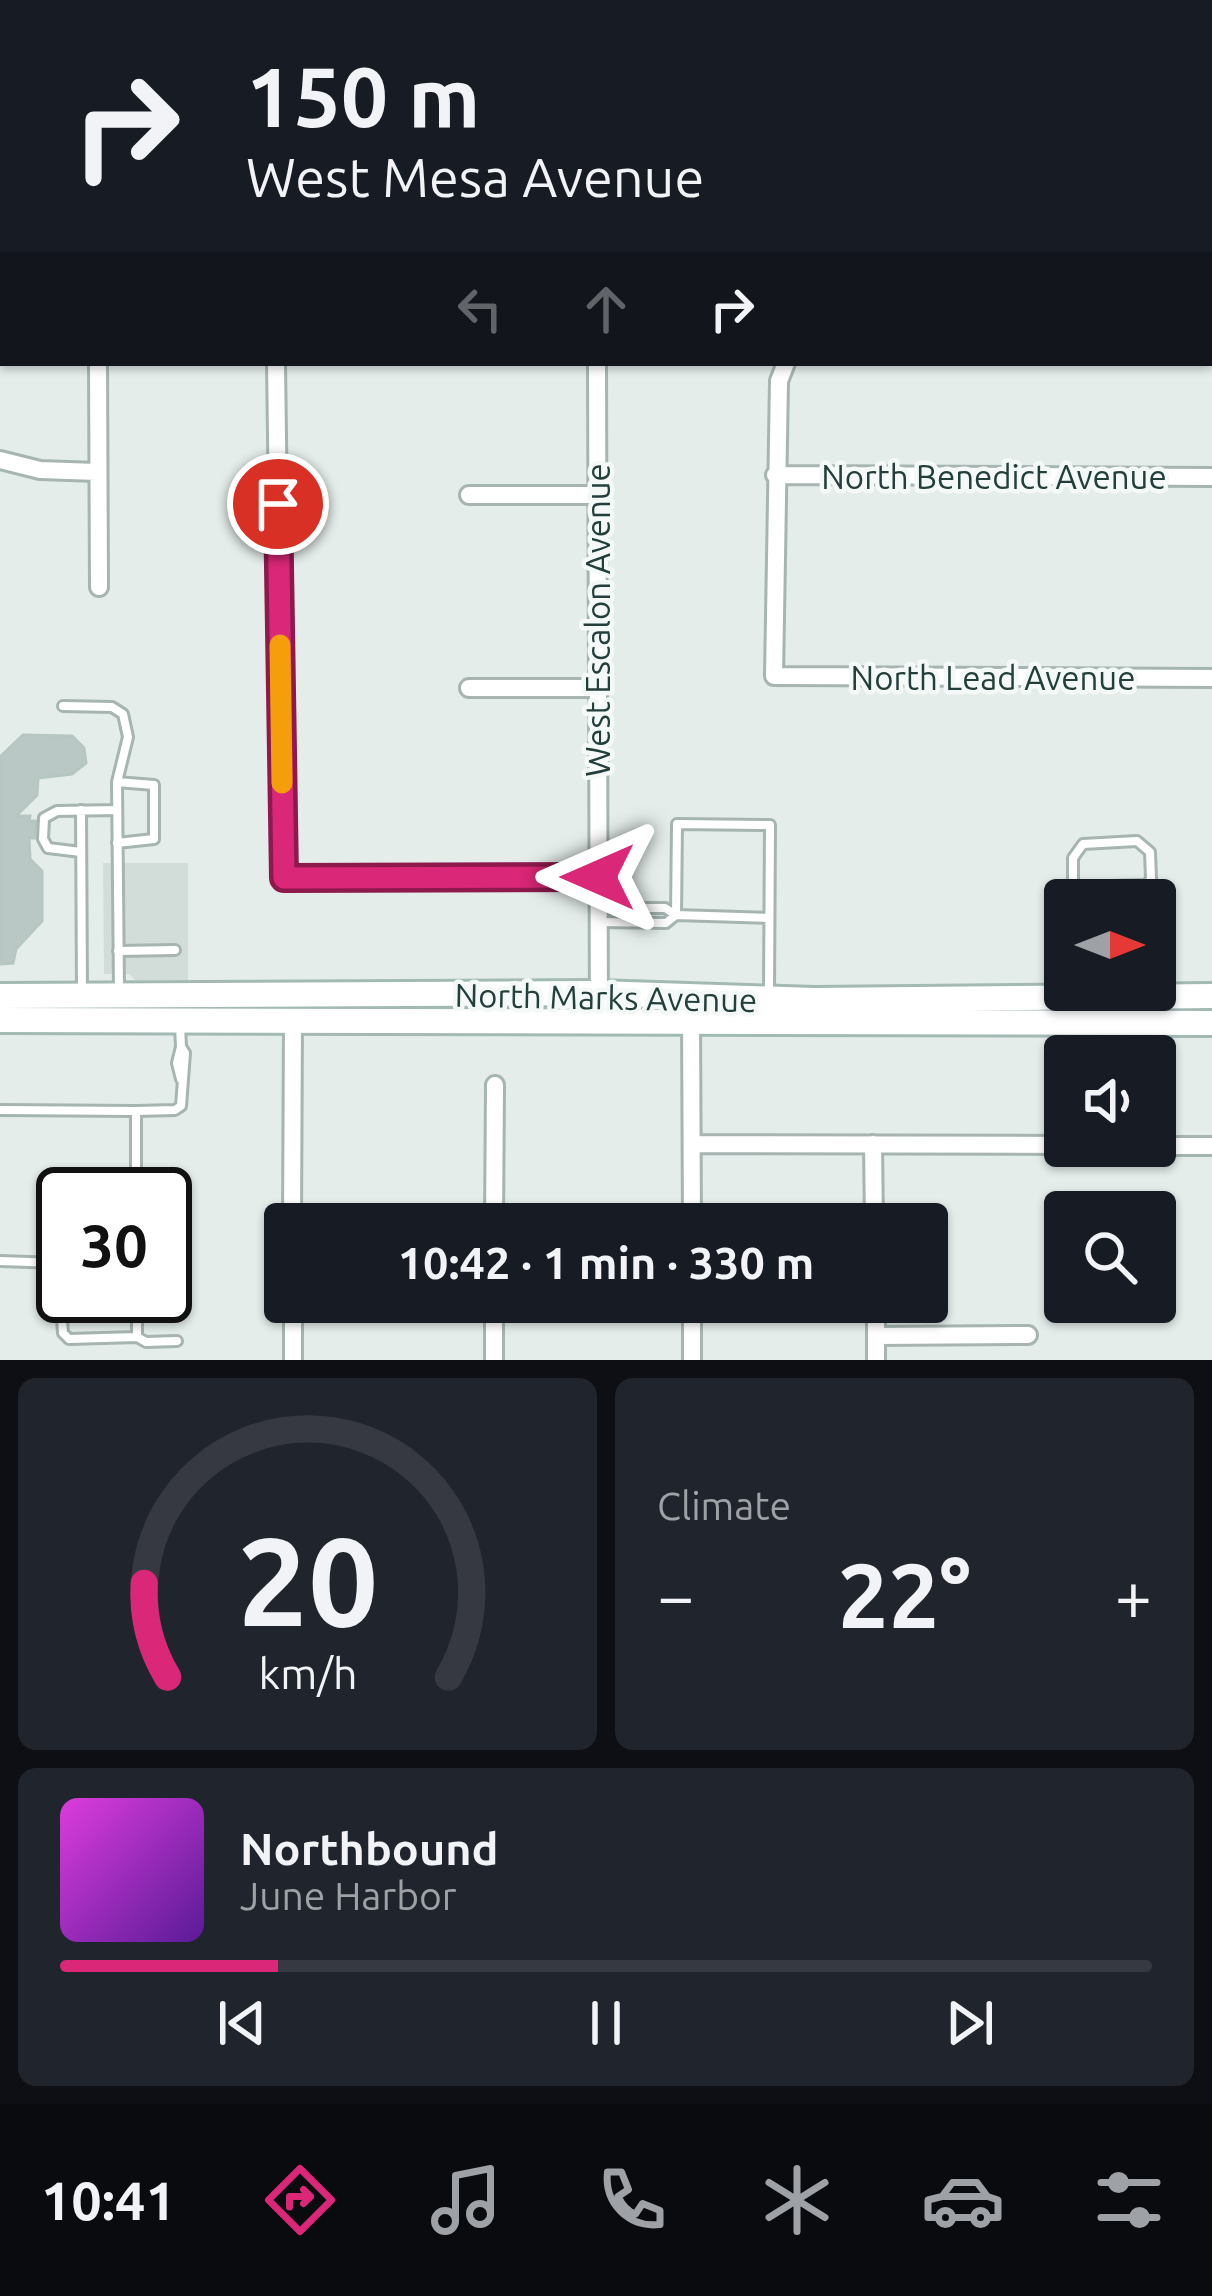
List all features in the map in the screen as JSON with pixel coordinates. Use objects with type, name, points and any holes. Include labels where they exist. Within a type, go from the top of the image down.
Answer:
[{"type":"main road","name":"North Marks Avenue","points":[[0,996],[597,993],[769,999],[1044,995]]},
{"type":"main road","points":[[0,1016],[86,1008],[119,994]]},
{"type":"main road","points":[[293,1022],[307,1010],[427,1005],[438,995]]},
{"type":"main road","name":"North Marks Avenue","points":[[1176,995],[1212,996]]},
{"type":"main road","name":"North Marks Avenue","points":[[0,1016],[180,1034],[293,1022],[1212,1023]]},
{"type":"street","points":[[98,366],[98,586]]},
{"type":"street","points":[[276,366],[284,878],[598,877]]},
{"type":"street","name":"West Escalon Avenue","points":[[597,366],[599,1020]]},
{"type":"street","points":[[776,475],[778,381],[785,366]]},
{"type":"street","points":[[0,460],[40,470],[97,472]]},
{"type":"street","name":"North Benedict Avenue","points":[[776,475],[1212,477]]},
{"type":"street","name":"North Lead Avenue","points":[[776,475],[774,676],[1212,678]]},
{"type":"street","points":[[469,495],[598,495]]},
{"type":"street","points":[[469,688],[597,688]]},
{"type":"street","points":[[692,996],[692,1203]]},
{"type":"street","points":[[292,1203],[293,1022]]},
{"type":"street","points":[[494,1203],[495,1085]]},
{"type":"street","points":[[692,1144],[1044,1145]]},
{"type":"street","points":[[873,1144],[874,1203]]},
{"type":"street","points":[[1176,1146],[1212,1146]]},
{"type":"street","points":[[293,1323],[293,1360]]},
{"type":"street","points":[[494,1323],[494,1360]]},
{"type":"street","points":[[692,1323],[692,1360]]},
{"type":"street","points":[[876,1323],[876,1360]]},
{"type":"street","points":[[876,1336],[1028,1335]]},
{"type":"lane","points":[[63,706],[112,706],[123,714],[128,736],[117,782],[119,994]]},
{"type":"lane","points":[[117,782],[154,785],[154,839],[117,843]]},
{"type":"lane","points":[[81,810],[82,995]]},
{"type":"lane","points":[[81,852],[54,851],[43,839],[43,821],[49,813],[117,810]]},
{"type":"lane","points":[[676,915],[676,824],[770,825],[769,999]]},
{"type":"lane","points":[[1137,841],[1150,852],[1147,885],[1074,886],[1073,858],[1083,844],[1137,841]]},
{"type":"lane","points":[[598,915],[666,923],[676,915],[769,917]]},
{"type":"lane","points":[[118,951],[175,950]]},
{"type":"lane","points":[[0,1110],[179,1109],[185,1053],[180,1034]]},
{"type":"lane","points":[[136,1111],[136,1167]]},
{"type":"lane","points":[[0,1261],[58,1263],[65,1337],[177,1341]]},
{"type":"lane","points":[[137,1323],[137,1337]]},
{"type":"shaded area","points":[[103,863],[188,863],[188,980],[135,980],[129,974],[104,974]]},
{"type":"building","points":[[23,735],[72,736],[84,748],[86,763],[72,774],[38,778],[37,795],[16,816],[36,821],[35,838],[29,838],[30,859],[42,871],[42,921],[16,949],[13,963],[0,964],[0,757]]},
{"type":"slow traffic","points":[[280,645],[282,783]]},
{"type":"route","points":[[278,504],[284,878],[598,877]]}]
